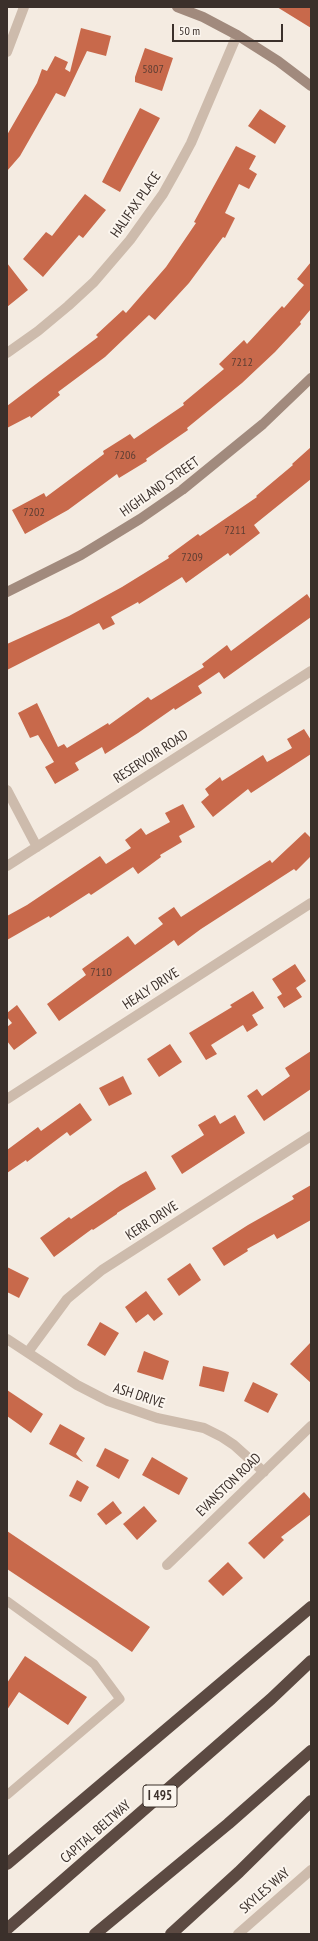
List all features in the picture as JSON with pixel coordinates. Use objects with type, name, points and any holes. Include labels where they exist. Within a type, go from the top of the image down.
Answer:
[{"type":"highway","points":[[7,1864],[311,1607]]},
{"type":"highway","name":"CAPITAL BELTWAY","points":[[7,1929],[265,1704],[311,1661]]},
{"type":"highway","points":[[95,1934],[228,1824],[311,1751]]},
{"type":"highway","points":[[171,1934],[240,1872],[311,1801]]},
{"type":"street","points":[[7,52],[24,7]]},
{"type":"street","points":[[177,7],[203,17],[237,35],[278,61],[311,86]]},
{"type":"street","name":"HALIFAX PLACE","points":[[7,353],[38,331],[68,306],[94,282],[130,240],[163,194],[181,162],[237,35]]},
{"type":"street","name":"HIGHLAND STREET","points":[[7,592],[80,555],[140,519],[182,490],[263,424],[311,378]]},
{"type":"street","name":"RESERVOIR ROAD","points":[[7,866],[311,671]]},
{"type":"street","points":[[7,790],[37,847]]},
{"type":"street","name":"HEALY DRIVE","points":[[7,1099],[311,903]]},
{"type":"street","name":"KERR DRIVE","points":[[28,1352],[67,1299],[102,1270],[311,1136]]},
{"type":"street","name":"ASH DRIVE","points":[[7,1338],[77,1385],[108,1402],[157,1418],[204,1428],[222,1437],[234,1445],[264,1472]]},
{"type":"street","name":"EVANSTON ROAD","points":[[167,1564],[311,1426]]},
{"type":"street","name":"SKYLES WAY","points":[[238,1934],[311,1870]]},
{"type":"lane","points":[[7,1601],[94,1664],[120,1699],[7,1795]]},
{"type":"building","points":[[277,7],[311,7],[311,28]]},
{"type":"building","points":[[81,28],[111,36],[106,56],[87,51],[65,97],[56,93],[20,156],[7,171],[7,135],[37,83],[42,69],[47,71],[55,56],[68,62],[65,69],[70,72]]},
{"type":"building","points":[[145,48],[173,58],[162,91],[135,82],[135,77]]},
{"type":"building","points":[[140,108],[160,118],[120,192],[102,182]]},
{"type":"building","points":[[260,109],[286,126],[275,144],[248,126]]},
{"type":"building","points":[[236,146],[256,156],[249,169],[257,174],[249,189],[239,184],[225,213],[235,218],[225,238],[223,237],[189,283],[155,320],[149,315],[105,357],[58,392],[60,395],[31,418],[30,416],[7,428],[7,406],[98,337],[96,335],[123,310],[126,313],[166,267],[196,223],[194,222]]},
{"type":"building","points":[[85,194],[106,210],[83,238],[79,235],[43,277],[23,259],[46,232],[52,236]]},
{"type":"building","points":[[311,262],[311,309],[300,322],[301,324],[275,352],[242,383],[187,428],[188,430],[146,459],[147,461],[119,478],[117,474],[68,510],[25,534],[12,510],[44,493],[46,497],[104,454],[103,451],[130,434],[134,439],[184,405],[183,403],[224,369],[219,364],[244,340],[247,344],[282,306],[284,308],[304,285],[297,279]]},
{"type":"building","points":[[7,263],[28,290],[7,307]]},
{"type":"building","points":[[311,447],[311,479],[254,525],[260,533],[230,556],[228,553],[186,583],[182,577],[139,604],[138,602],[111,617],[115,624],[103,630],[99,623],[7,670],[7,644],[69,616],[122,587],[169,558],[168,556],[198,534],[200,536],[257,497],[256,496],[293,465],[292,464]]},
{"type":"building","points":[[307,594],[311,600],[311,617],[224,679],[219,672],[198,686],[202,693],[175,710],[174,708],[105,754],[102,747],[75,763],[79,770],[55,784],[45,767],[54,762],[38,735],[30,738],[18,713],[37,703],[58,747],[64,744],[67,748],[108,723],[109,725],[148,697],[151,700],[204,667],[202,664],[227,645],[231,651]]},
{"type":"building","points":[[304,729],[311,740],[311,754],[251,793],[248,789],[213,817],[201,802],[209,795],[205,789],[220,777],[222,781],[263,755],[267,762],[292,748],[287,739]]},
{"type":"building","points":[[183,804],[195,827],[179,836],[182,842],[160,855],[161,857],[138,874],[133,867],[91,895],[89,893],[50,918],[49,916],[7,940],[7,916],[27,905],[100,856],[106,864],[131,848],[125,840],[141,828],[146,835],[170,822],[165,813]]},
{"type":"building","points":[[305,832],[311,838],[311,856],[296,871],[294,869],[201,929],[178,946],[174,940],[59,1021],[47,1004],[86,975],[82,969],[128,936],[135,945],[163,924],[158,918],[174,907],[181,917],[270,860],[272,863]]},
{"type":"building","points":[[295,964],[306,981],[296,988],[302,997],[284,1008],[277,997],[282,994],[272,979]]},
{"type":"building","points":[[253,991],[264,1008],[252,1015],[258,1025],[247,1032],[243,1025],[211,1045],[217,1054],[206,1060],[189,1033],[232,1007],[230,1005]]},
{"type":"building","points":[[17,1005],[37,1033],[14,1050],[7,1041],[7,1027],[12,1023],[7,1017],[7,1013]]},
{"type":"building","points":[[170,1044],[182,1062],[159,1077],[147,1059]]},
{"type":"building","points":[[311,1051],[311,1089],[264,1121],[247,1096],[257,1089],[262,1096],[290,1076],[285,1068]]},
{"type":"building","points":[[123,1076],[132,1094],[109,1106],[99,1088]]},
{"type":"building","points":[[80,1103],[92,1120],[70,1136],[67,1132],[27,1162],[26,1160],[7,1173],[7,1150],[38,1127],[41,1131]]},
{"type":"building","points":[[215,1115],[220,1124],[235,1115],[245,1133],[182,1174],[171,1156],[204,1135],[198,1125]]},
{"type":"building","points":[[146,1171],[156,1189],[93,1230],[92,1229],[54,1257],[40,1238],[69,1217],[71,1219],[121,1185]]},
{"type":"building","points":[[311,1185],[311,1220],[277,1239],[274,1234],[247,1249],[248,1251],[224,1266],[212,1248],[248,1225],[294,1199],[292,1196]]},
{"type":"building","points":[[190,1263],[201,1280],[179,1296],[167,1279]]},
{"type":"building","points":[[7,1267],[29,1278],[19,1298],[7,1292]]},
{"type":"building","points":[[146,1291],[163,1314],[154,1321],[148,1314],[136,1323],[125,1307]]},
{"type":"building","points":[[100,1322],[119,1333],[105,1356],[87,1345]]},
{"type":"building","points":[[311,1342],[311,1383],[290,1364]]},
{"type":"building","points":[[144,1351],[169,1361],[163,1380],[137,1372]]},
{"type":"building","points":[[203,1366],[229,1372],[224,1392],[199,1386]]},
{"type":"building","points":[[253,1382],[278,1394],[268,1413],[244,1401]]},
{"type":"building","points":[[7,1390],[43,1414],[31,1433],[7,1416]]},
{"type":"building","points":[[60,1424],[85,1438],[76,1454],[83,1462],[49,1444]]},
{"type":"building","points":[[105,1448],[129,1460],[119,1479],[96,1466]]},
{"type":"building","points":[[152,1457],[188,1478],[179,1495],[142,1475]]},
{"type":"building","points":[[77,1480],[89,1487],[81,1502],[69,1496]]},
{"type":"building","points":[[304,1492],[311,1500],[311,1514],[281,1537],[284,1540],[264,1559],[248,1543]]},
{"type":"building","points":[[113,1501],[122,1513],[106,1525],[97,1514]]},
{"type":"building","points":[[144,1506],[157,1521],[137,1540],[123,1524]]},
{"type":"building","points":[[7,1531],[150,1627],[132,1652],[7,1569]]},
{"type":"building","points":[[228,1562],[243,1578],[223,1596],[208,1581]]},
{"type":"building","points":[[25,1656],[87,1697],[68,1725],[19,1692],[7,1710],[7,1683]]}]
